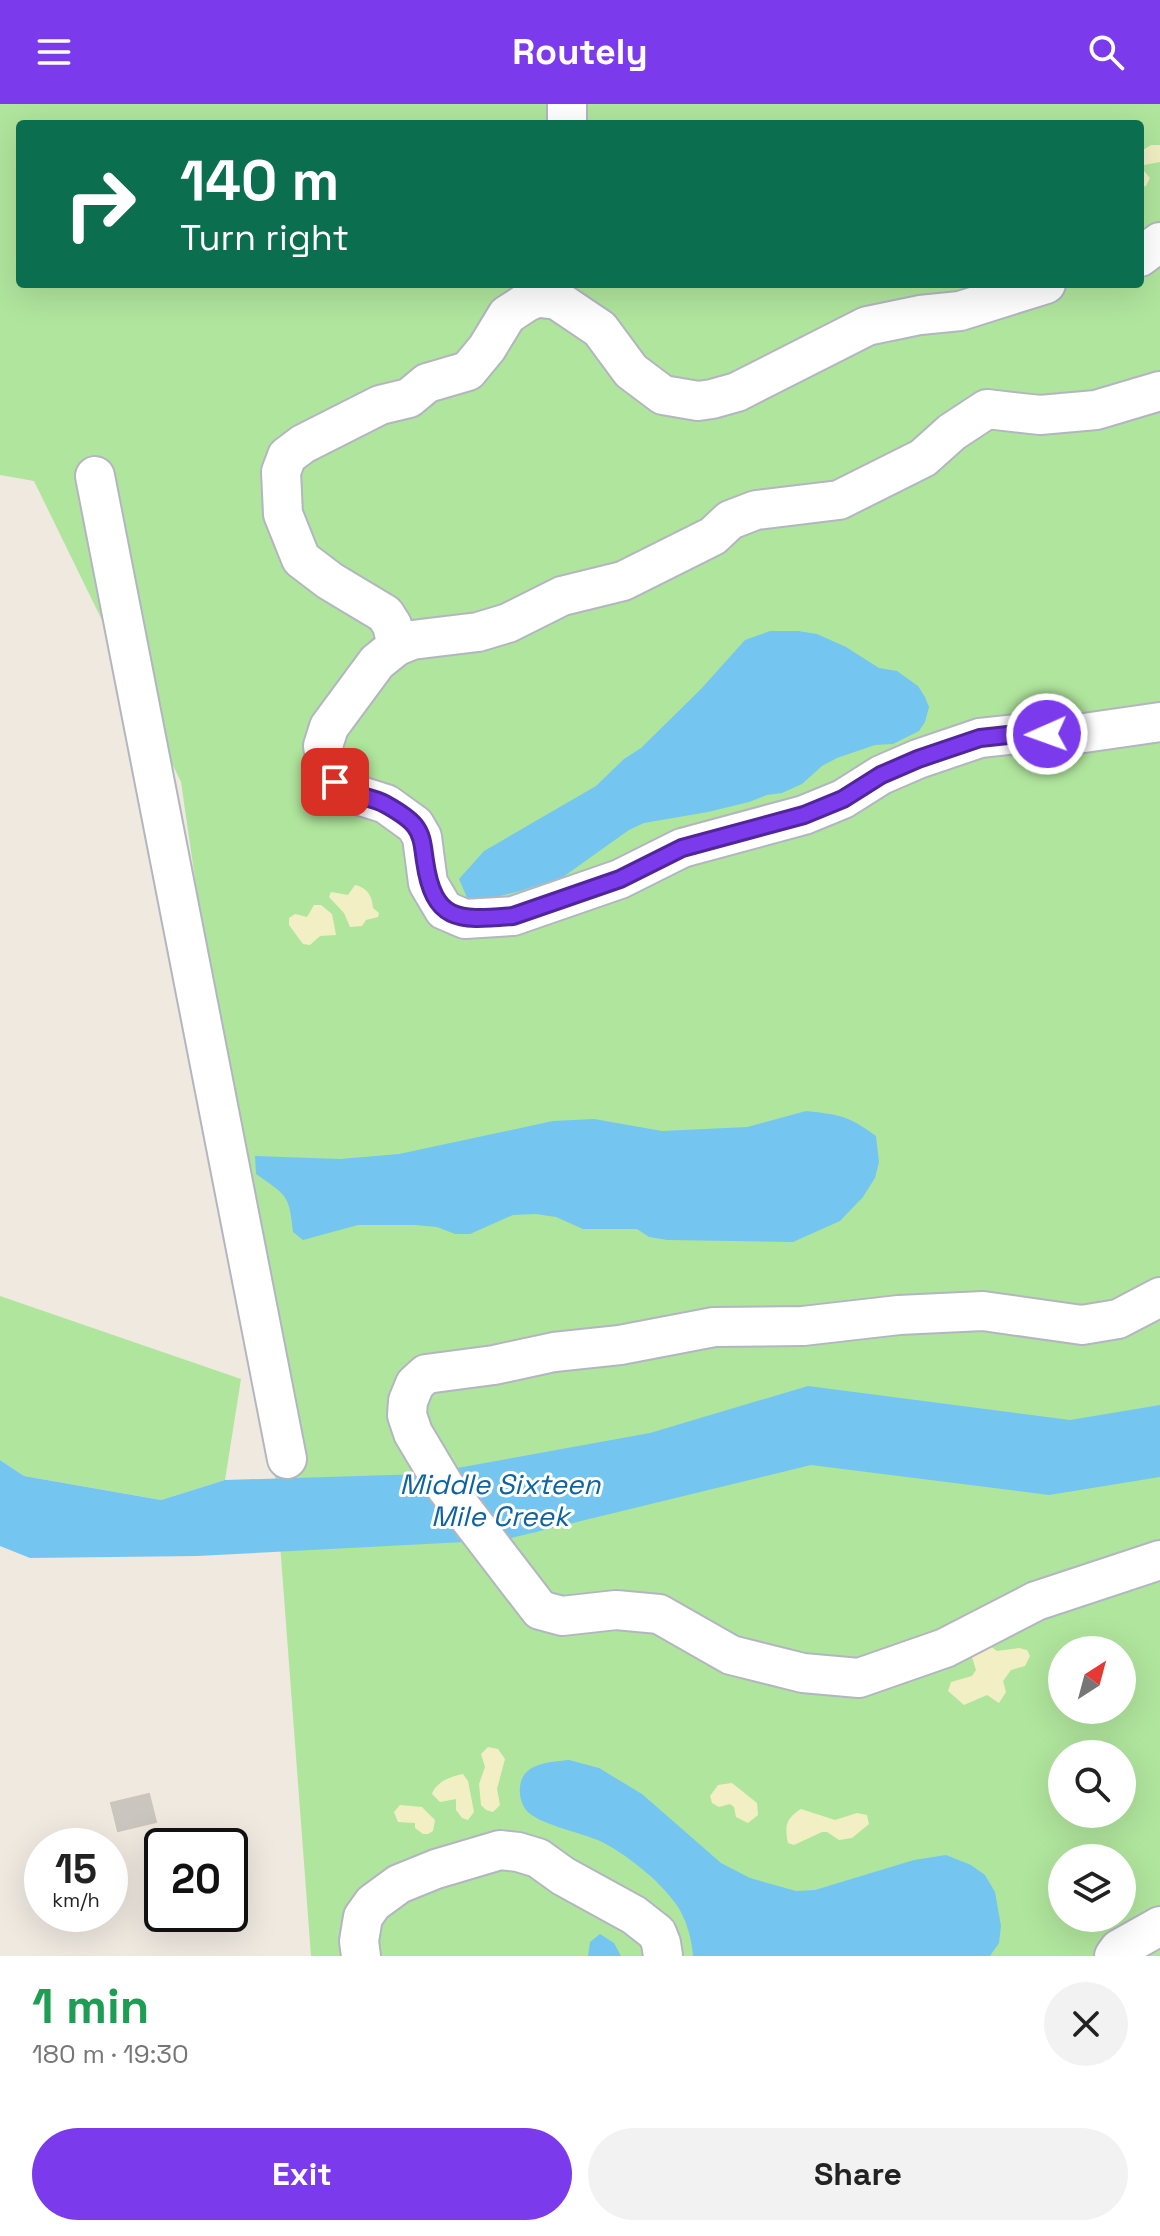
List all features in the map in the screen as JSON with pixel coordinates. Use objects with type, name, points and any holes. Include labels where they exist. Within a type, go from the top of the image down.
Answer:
[{"type":"lane","points":[[397,646],[392,625],[385,614],[330,581],[301,559],[283,514],[281,472],[287,456],[303,444],[380,405],[409,398],[427,383],[468,371],[487,348],[507,315],[527,302],[547,291],[600,329],[631,371],[663,395],[698,401],[737,392],[867,326],[920,315],[960,311],[1033,288]]},
{"type":"lane","points":[[1160,391],[1096,410],[1040,415],[987,409],[952,432],[923,458],[839,500],[756,510],[730,520],[713,536],[623,581],[562,596],[508,623],[478,632],[412,640],[397,646],[377,662],[329,727],[323,746],[326,764],[335,782],[345,791],[386,804],[415,825],[422,837],[428,883],[444,910],[465,919],[513,916],[620,879],[682,848],[804,815],[843,799],[881,775],[906,764],[980,738],[1017,734],[1077,734],[1160,722]]},
{"type":"lane","points":[[95,476],[287,1459]]},
{"type":"lane","points":[[1160,1297],[1118,1319],[1082,1325],[983,1311],[899,1315],[803,1326],[714,1327],[620,1345],[554,1352],[494,1365],[426,1374],[415,1384],[408,1401],[407,1415],[413,1433],[444,1485],[540,1610],[562,1616],[616,1610],[659,1614],[731,1655],[803,1673],[859,1678],[945,1648],[1036,1601],[1160,1560]]},
{"type":"lane","points":[[361,1956],[359,1941],[363,1917],[373,1903],[399,1884],[436,1869],[500,1850],[538,1858],[563,1876],[634,1915],[657,1933],[663,1956]]},
{"type":"lane","points":[[1114,1956],[1119,1949],[1160,1926]]},
{"type":"green space","points":[[0,104],[1160,104],[1160,1956],[311,1956],[268,1384],[181,782],[34,481],[0,475]]},
{"type":"green space","points":[[0,1296],[241,1379],[225,1480],[161,1500],[24,1476],[0,1460]]},
{"type":"sand","points":[[1151,145],[1160,145],[1160,162],[1144,165],[1144,149]]},
{"type":"sand","points":[[1144,171],[1150,178],[1144,186]]},
{"type":"sand","points":[[355,885],[368,893],[373,908],[379,913],[378,917],[366,920],[362,926],[350,927],[344,913],[329,897],[331,892],[348,895]]},
{"type":"sand","points":[[314,905],[321,905],[332,914],[336,935],[320,936],[310,945],[303,944],[289,925],[289,918],[295,914],[307,917]]},
{"type":"sand","points":[[990,1646],[997,1651],[1027,1650],[1030,1656],[1025,1666],[1011,1670],[1003,1681],[1006,1692],[999,1703],[987,1695],[964,1705],[948,1691],[951,1682],[972,1676],[976,1670],[972,1657],[983,1647]]},
{"type":"sand","points":[[488,1747],[498,1749],[505,1759],[497,1789],[500,1805],[493,1812],[481,1805],[479,1784],[485,1767],[481,1754]]},
{"type":"sand","points":[[463,1774],[468,1781],[474,1812],[468,1820],[456,1810],[456,1799],[440,1802],[432,1794],[444,1780]]},
{"type":"sand","points":[[732,1783],[757,1803],[758,1815],[748,1823],[736,1817],[730,1804],[719,1807],[712,1803],[710,1796],[718,1785]]},
{"type":"sand","points":[[400,1805],[422,1807],[435,1820],[433,1831],[423,1834],[415,1828],[415,1823],[398,1822],[394,1812]]},
{"type":"sand","points":[[801,1809],[835,1820],[857,1813],[867,1815],[869,1824],[852,1838],[839,1840],[822,1832],[794,1845],[788,1843],[787,1827],[792,1816]]},
{"type":"water","points":[[770,631],[817,634],[846,647],[879,668],[897,671],[918,686],[925,697],[929,707],[925,722],[919,731],[893,744],[875,745],[837,758],[822,766],[802,784],[782,793],[708,812],[644,823],[629,830],[563,877],[483,900],[468,900],[459,879],[484,851],[596,786],[624,759],[641,748],[745,640]]},
{"type":"water","points":[[806,1111],[843,1117],[866,1129],[876,1136],[879,1162],[875,1178],[863,1197],[840,1221],[793,1242],[667,1240],[649,1237],[637,1229],[583,1229],[556,1217],[536,1214],[513,1215],[470,1234],[455,1234],[437,1227],[415,1225],[358,1225],[303,1240],[293,1232],[285,1197],[256,1174],[255,1156],[340,1159],[399,1154],[553,1121],[594,1119],[662,1131],[747,1127]]},
{"type":"water","name":"Middle Sixteen Mile Creek","points":[[808,1386],[1070,1420],[1160,1405],[1160,1477],[1049,1495],[811,1465],[503,1540],[197,1556],[30,1558],[0,1546],[0,1460],[24,1476],[161,1500],[225,1480],[424,1474],[650,1433]]},
{"type":"water","points":[[569,1760],[599,1768],[642,1794],[721,1863],[750,1878],[796,1891],[815,1890],[914,1860],[946,1855],[971,1865],[985,1875],[995,1892],[1001,1926],[999,1943],[990,1956],[693,1956],[688,1929],[680,1910],[652,1877],[610,1846],[540,1820],[524,1807],[520,1790],[526,1773],[538,1765]]},
{"type":"water","points":[[600,1934],[614,1943],[621,1956],[588,1956],[590,1942]]},
{"type":"building","points":[[149,1794],[156,1822],[117,1828],[111,1803]]},
{"type":"route","points":[[335,782],[345,791],[386,804],[415,825],[422,837],[428,883],[444,910],[465,919],[513,916],[620,879],[682,848],[804,815],[843,799],[881,775],[918,759],[980,738],[1047,734]]}]
